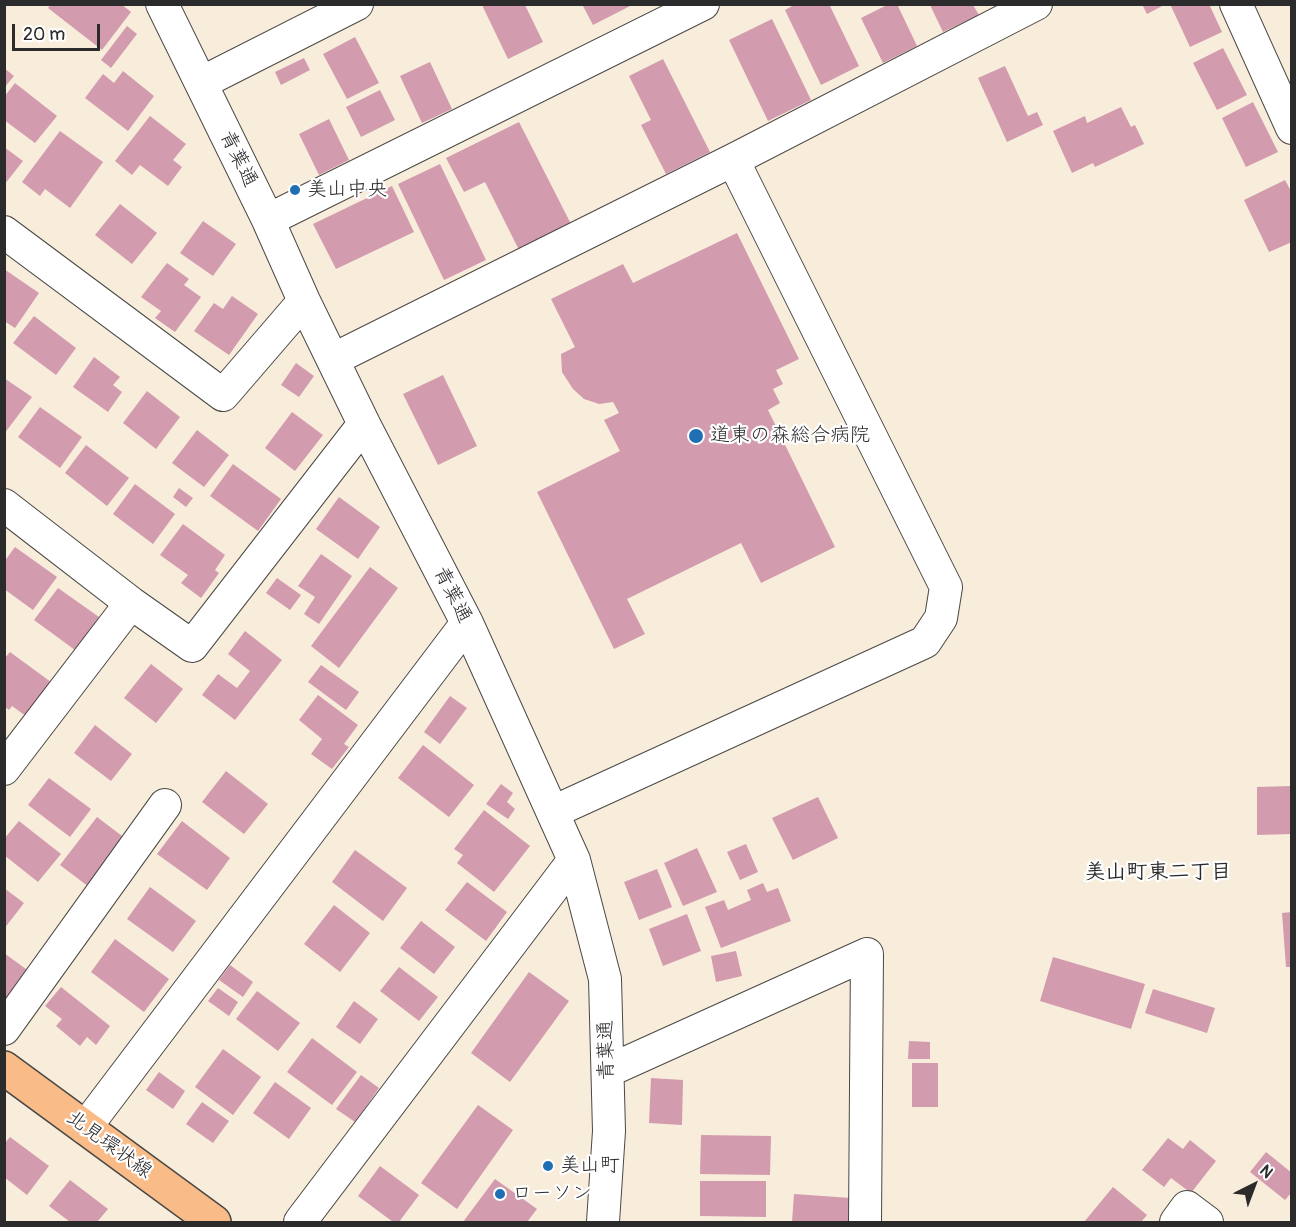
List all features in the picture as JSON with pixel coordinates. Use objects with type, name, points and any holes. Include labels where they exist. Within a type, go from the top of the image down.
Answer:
[{"type":"main road","name":"北見環状線","points":[[4,1068],[214,1222]]},
{"type":"street","name":"青葉通","points":[[162,4],[268,220],[304,301],[364,424],[467,623],[574,860],[605,979],[609,1131],[603,1222]]},
{"type":"street","points":[[201,83],[357,4]]},
{"type":"street","points":[[268,220],[703,4]]},
{"type":"street","points":[[334,359],[733,160],[1036,4]]},
{"type":"street","points":[[1236,4],[1292,128]]},
{"type":"street","points":[[553,812],[925,642],[940,618],[946,587],[733,160]]},
{"type":"street","points":[[4,232],[223,395],[304,301]]},
{"type":"street","points":[[4,505],[131,603],[192,646],[364,424]]},
{"type":"street","points":[[5,767],[131,603]]},
{"type":"street","points":[[85,1128],[467,623]]},
{"type":"street","points":[[4,1029],[165,805]]},
{"type":"street","points":[[300,1222],[574,860]]},
{"type":"street","points":[[608,1071],[867,954],[865,1222]]},
{"type":"street","points":[[1176,1222],[1187,1207],[1207,1222]]},
{"type":"building","points":[[51,4],[121,4],[131,12],[102,50],[48,8]]},
{"type":"building","points":[[582,4],[634,4],[593,25]]},
{"type":"building","points":[[796,4],[829,4],[859,66],[821,85],[785,10]]},
{"type":"building","points":[[889,4],[897,4],[917,46],[883,63],[861,18]]},
{"type":"building","points":[[1142,4],[1166,4],[1147,14]]},
{"type":"building","points":[[1170,4],[1209,4],[1222,32],[1190,47]]},
{"type":"building","points":[[482,5],[525,5],[543,42],[508,59]]},
{"type":"building","points":[[930,5],[973,5],[979,15],[943,32]]},
{"type":"building","points":[[772,19],[811,100],[768,121],[729,40]]},
{"type":"building","points":[[127,26],[137,34],[111,68],[101,60]]},
{"type":"building","points":[[355,37],[379,83],[347,99],[323,54]]},
{"type":"building","points":[[1223,48],[1247,95],[1217,110],[1193,63]]},
{"type":"building","points":[[304,58],[310,70],[281,85],[275,72]]},
{"type":"building","points":[[663,59],[710,152],[666,174],[641,125],[651,120],[629,76]]},
{"type":"building","points":[[430,62],[452,109],[422,123],[400,76]]},
{"type":"building","points":[[1005,66],[1028,116],[1037,112],[1043,125],[1007,142],[978,78]]},
{"type":"building","points":[[4,68],[14,76],[4,88]]},
{"type":"building","points":[[123,71],[154,96],[128,131],[85,98],[103,74],[114,83]]},
{"type":"building","points":[[15,83],[57,116],[35,143],[4,120],[4,97]]},
{"type":"building","points":[[380,90],[395,120],[361,137],[346,107]]},
{"type":"building","points":[[1253,102],[1278,152],[1246,167],[1222,118]]},
{"type":"building","points":[[1121,107],[1131,127],[1135,125],[1144,144],[1095,167],[1093,163],[1072,173],[1053,131],[1085,116],[1087,123]]},
{"type":"building","points":[[150,116],[186,144],[173,160],[182,167],[168,186],[140,165],[132,175],[115,161]]},
{"type":"building","points":[[329,119],[349,160],[319,175],[299,134]]},
{"type":"building","points":[[519,122],[571,224],[519,250],[485,182],[464,192],[446,158]]},
{"type":"building","points":[[60,131],[103,162],[70,208],[45,189],[40,196],[22,182]]},
{"type":"building","points":[[4,147],[23,161],[4,185]]},
{"type":"building","points":[[440,164],[486,260],[444,280],[398,184]]},
{"type":"building","points":[[1285,180],[1292,193],[1292,242],[1269,252],[1244,200]]},
{"type":"building","points":[[392,186],[414,232],[336,269],[313,224]]},
{"type":"building","points":[[120,204],[157,233],[132,264],[95,235]]},
{"type":"building","points":[[203,221],[236,244],[213,276],[180,253]]},
{"type":"building","name":"道東の森総合病院","points":[[737,233],[799,359],[776,370],[783,384],[773,389],[780,403],[768,410],[835,547],[761,583],[741,543],[627,599],[645,634],[614,649],[537,492],[620,451],[604,420],[619,413],[613,402],[599,404],[584,399],[573,389],[562,372],[561,354],[575,347],[551,299],[623,264],[633,283]]},
{"type":"building","points":[[167,263],[189,279],[184,285],[201,297],[175,332],[155,318],[161,311],[141,297]]},
{"type":"building","points":[[4,269],[39,293],[15,328],[4,321]]},
{"type":"building","points":[[232,296],[258,314],[229,355],[194,331],[214,303],[223,309]]},
{"type":"building","points":[[34,316],[76,348],[56,375],[13,343]]},
{"type":"building","points":[[94,357],[120,377],[113,385],[122,392],[108,412],[73,387]]},
{"type":"building","points":[[296,363],[314,376],[299,397],[281,385]]},
{"type":"building","points":[[443,375],[477,446],[438,465],[403,394]]},
{"type":"building","points":[[4,378],[32,397],[4,434]]},
{"type":"building","points":[[147,391],[180,417],[156,449],[123,423]]},
{"type":"building","points":[[40,407],[82,437],[60,468],[18,437]]},
{"type":"building","points":[[292,412],[323,435],[295,471],[265,448]]},
{"type":"building","points":[[197,430],[229,455],[204,487],[172,463]]},
{"type":"building","points":[[86,445],[129,478],[107,506],[65,473]]},
{"type":"building","points":[[233,464],[281,499],[258,531],[210,496]]},
{"type":"building","points":[[135,484],[175,514],[153,544],[113,514]]},
{"type":"building","points":[[179,488],[193,498],[186,507],[173,497]]},
{"type":"building","points":[[339,497],[380,527],[358,559],[316,529]]},
{"type":"building","points":[[183,524],[225,555],[215,570],[219,573],[201,598],[181,583],[188,575],[160,555]]},
{"type":"building","points":[[15,547],[57,577],[33,610],[4,589],[4,562]]},
{"type":"building","points":[[321,554],[352,576],[319,624],[304,614],[315,597],[298,586]]},
{"type":"building","points":[[370,567],[398,588],[339,668],[311,646]]},
{"type":"building","points":[[277,578],[301,595],[290,610],[266,593]]},
{"type":"building","points":[[58,588],[99,617],[75,650],[34,620]]},
{"type":"building","points":[[245,631],[282,660],[235,720],[202,695],[218,674],[237,688],[250,671],[228,654]]},
{"type":"building","points":[[10,652],[55,685],[30,719],[12,706],[9,710],[4,706],[4,659]]},
{"type":"building","points":[[151,664],[183,689],[156,723],[124,698]]},
{"type":"building","points":[[321,665],[359,692],[346,710],[308,682]]},
{"type":"building","points":[[318,695],[358,725],[344,744],[349,747],[332,769],[311,754],[322,739],[299,720]]},
{"type":"building","points":[[450,696],[467,708],[440,744],[424,732]]},
{"type":"building","points":[[95,725],[132,754],[111,781],[74,753]]},
{"type":"building","points":[[423,745],[474,785],[449,817],[398,778]]},
{"type":"building","points":[[226,771],[268,804],[244,834],[202,802]]},
{"type":"building","points":[[49,778],[91,809],[70,837],[28,805]]},
{"type":"building","points":[[501,784],[513,793],[507,802],[515,809],[508,819],[486,804]]},
{"type":"building","points":[[1292,786],[1292,834],[1257,835],[1257,787]]},
{"type":"building","points":[[818,797],[838,838],[793,860],[772,818]]},
{"type":"building","points":[[484,810],[530,846],[494,892],[457,863],[463,855],[454,849]]},
{"type":"building","points":[[97,817],[126,839],[89,887],[60,865]]},
{"type":"building","points":[[19,821],[61,854],[38,882],[4,855],[4,839]]},
{"type":"building","points":[[182,821],[230,858],[207,890],[157,854]]},
{"type":"building","points":[[746,844],[758,872],[740,880],[727,852]]},
{"type":"building","points":[[697,848],[717,892],[683,906],[664,863]]},
{"type":"building","points":[[355,850],[407,888],[383,921],[332,882]]},
{"type":"building","points":[[657,869],[672,907],[639,920],[624,882]]},
{"type":"building","points":[[467,882],[507,912],[486,941],[445,910]]},
{"type":"building","points":[[763,883],[767,892],[778,888],[791,921],[721,948],[705,907],[724,900],[728,910],[751,900],[747,890]]},
{"type":"building","points":[[150,887],[196,921],[173,952],[127,919]]},
{"type":"building","points":[[4,888],[24,903],[4,929]]},
{"type":"building","points":[[334,905],[370,933],[340,972],[304,944]]},
{"type":"building","points":[[1292,912],[1292,967],[1286,967],[1282,913]]},
{"type":"building","points":[[687,914],[701,951],[663,966],[649,929]]},
{"type":"building","points":[[421,921],[455,947],[434,974],[400,948]]},
{"type":"building","points":[[115,939],[169,979],[144,1012],[91,972]]},
{"type":"building","points":[[736,951],[742,976],[716,982],[711,956]]},
{"type":"building","points":[[4,953],[30,972],[4,1006]]},
{"type":"building","points":[[1053,957],[1145,984],[1131,1029],[1040,1001]]},
{"type":"building","points":[[230,965],[253,982],[243,997],[219,980]]},
{"type":"building","points":[[399,967],[438,997],[419,1021],[380,991]]},
{"type":"building","points":[[529,972],[569,1001],[510,1082],[471,1053]]},
{"type":"building","points":[[61,987],[110,1026],[96,1045],[87,1037],[80,1046],[56,1026],[62,1019],[45,1006]]},
{"type":"building","points":[[218,988],[238,1002],[229,1016],[208,1001]]},
{"type":"building","points":[[1153,989],[1215,1008],[1207,1033],[1145,1013]]},
{"type":"building","points":[[257,991],[300,1023],[278,1051],[236,1019]]},
{"type":"building","points":[[354,1001],[378,1019],[360,1044],[336,1027]]},
{"type":"building","points":[[312,1038],[357,1072],[332,1105],[287,1072]]},
{"type":"building","points":[[909,1041],[930,1042],[930,1059],[908,1059]]},
{"type":"building","points":[[223,1049],[261,1077],[233,1115],[195,1087]]},
{"type":"building","points":[[912,1063],[938,1063],[938,1107],[912,1107]]},
{"type":"building","points":[[159,1072],[185,1091],[173,1109],[146,1090]]},
{"type":"building","points":[[361,1075],[379,1088],[355,1122],[336,1109]]},
{"type":"building","points":[[651,1078],[683,1080],[682,1125],[649,1123]]},
{"type":"building","points":[[275,1082],[311,1108],[289,1139],[253,1113]]},
{"type":"building","points":[[202,1102],[229,1121],[213,1143],[186,1124]]},
{"type":"building","points":[[478,1105],[513,1130],[457,1209],[421,1183]]},
{"type":"building","points":[[701,1135],[771,1136],[770,1175],[700,1174]]},
{"type":"building","points":[[10,1137],[49,1166],[27,1195],[4,1177],[4,1144]]},
{"type":"building","points":[[1168,1138],[1183,1149],[1190,1140],[1216,1161],[1191,1193],[1171,1178],[1164,1187],[1142,1170]]},
{"type":"building","points":[[1266,1152],[1292,1173],[1292,1192],[1285,1200],[1250,1172]]},
{"type":"building","points":[[380,1166],[419,1195],[399,1222],[393,1222],[358,1196]]},
{"type":"building","name":"ローソン","points":[[495,1179],[537,1209],[527,1222],[463,1222]]},
{"type":"building","points":[[70,1180],[108,1209],[97,1222],[70,1222],[49,1206]]},
{"type":"building","points":[[700,1181],[766,1181],[766,1217],[700,1216]]},
{"type":"building","points":[[1113,1187],[1147,1215],[1141,1222],[1084,1222]]},
{"type":"building","points":[[794,1194],[851,1198],[849,1222],[792,1222]]},
{"type":"place","name":"美山中央","points":[[295,190]]},
{"type":"place","name":"道東の森総合病院","points":[[696,436]]},
{"type":"place","name":"美山町","points":[[548,1166]]},
{"type":"place","name":"ローソン","points":[[500,1194]]},
{"type":"district","name":"美山町東二丁目","points":[[1158,873]]}]
